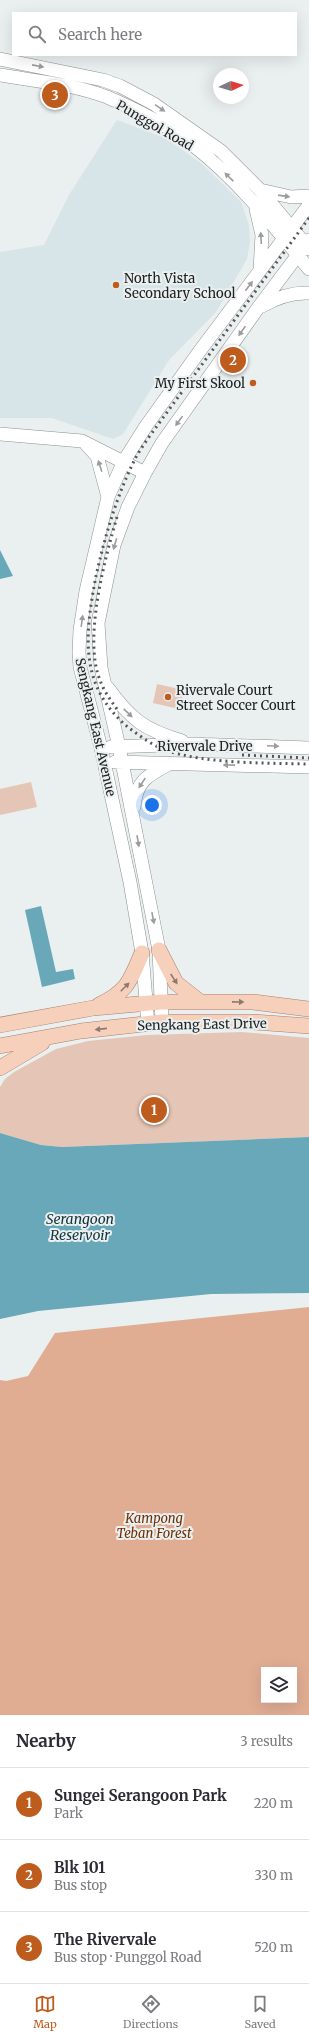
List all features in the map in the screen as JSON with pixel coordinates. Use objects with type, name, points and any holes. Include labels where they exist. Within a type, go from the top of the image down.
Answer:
[{"type":"main road","name":"Punggol Road","points":[[0,59],[79,74],[120,86],[154,104],[206,139],[221,151],[260,190],[287,233]]},
{"type":"main road","name":"Punggol Road","points":[[0,75],[57,85],[106,97],[149,118],[193,145],[231,178],[255,206],[305,247],[309,269]]},
{"type":"main road","points":[[260,190],[291,197],[309,196]]},
{"type":"main road","name":"Sengkang East Avenue","points":[[154,1003],[142,953],[130,882],[102,748],[80,667],[79,652],[86,591],[108,497],[124,461],[146,426],[309,205]]},
{"type":"main road","points":[[255,206],[262,235],[260,270]]},
{"type":"main road","name":"Sengkang East Avenue","points":[[155,1023],[154,1003],[159,950],[134,818],[101,668],[98,623],[114,545],[128,507],[145,473],[162,443],[258,308],[305,247]]},
{"type":"main road","points":[[258,308],[276,298],[300,292],[309,293]]},
{"type":"main road","points":[[0,434],[82,441],[145,473]]},
{"type":"main road","points":[[82,441],[97,456],[108,497]]},
{"type":"main road","points":[[104,682],[120,705],[141,725],[168,737],[192,744]]},
{"type":"main road","name":"Rivervale Drive","points":[[102,748],[192,744],[309,748]]},
{"type":"main road","name":"Rivervale Drive","points":[[105,762],[309,767]]},
{"type":"main road","points":[[134,818],[135,795],[142,781],[151,773],[171,763]]},
{"type":"main road","points":[[159,950],[176,983],[198,1001]]},
{"type":"main road","points":[[93,1008],[113,998],[128,985],[142,953]]},
{"type":"main road","name":"Sengkang East Drive","points":[[0,1025],[93,1008],[154,1003],[198,1001],[252,1002],[309,1009]]},
{"type":"main road","name":"Sengkang East Drive","points":[[0,1046],[57,1035],[155,1023],[254,1022],[309,1026]]},
{"type":"main road","points":[[0,1068],[57,1035]]},
{"type":"shaded area","name":"North Vista Secondary School","points":[[117,120],[165,138],[201,163],[241,202],[249,225],[250,242],[247,259],[216,312],[169,360],[123,434],[113,439],[52,418],[0,418],[0,252],[44,245],[69,195]]},
{"type":"shaded area","name":"Rivervale Court Street Soccer Court","points":[[157,684],[184,690],[179,709],[153,703]]},
{"type":"shaded area","points":[[31,782],[37,807],[0,815],[0,789]]},
{"type":"shaded area","points":[[242,1032],[309,1038],[309,1137],[62,1147],[41,1145],[0,1133],[0,1087],[5,1079],[14,1072],[56,1049],[88,1041],[147,1035]]},
{"type":"green space","name":"Kampong Teban Forest","points":[[309,1307],[309,1715],[0,1715],[0,1380],[6,1381],[28,1376],[55,1333]]},
{"type":"water","points":[[0,550],[13,576],[0,579]]},
{"type":"water","points":[[41,906],[56,972],[73,969],[75,979],[42,987],[25,910]]},
{"type":"water","name":"Serangoon Reservoir","points":[[0,1133],[41,1145],[62,1147],[309,1137],[309,1293],[211,1294],[38,1311],[0,1319]]},
{"type":"railway","points":[[309,218],[151,434],[134,461],[116,503],[103,546],[92,597],[88,639],[89,658],[93,677],[101,695],[112,712],[129,728],[151,743],[165,750],[181,755],[199,758],[236,762],[309,764]]},
{"type":"railway","points":[[117,517],[102,576],[95,621],[94,643],[95,663],[100,680],[106,693],[119,712]]},
{"type":"railway","points":[[242,755],[309,758]]},
{"type":"place","name":"The Rivervale","points":[[55,95]]},
{"type":"place","name":"North Vista Secondary School","points":[[116,285]]},
{"type":"place","name":"Blk 101","points":[[233,360]]},
{"type":"place","name":"My First Skool","points":[[253,383]]},
{"type":"place","name":"Rivervale Court Street Soccer Court","points":[[168,697]]},
{"type":"place","name":"Sungei Serangoon Park","points":[[154,1110]]}]
